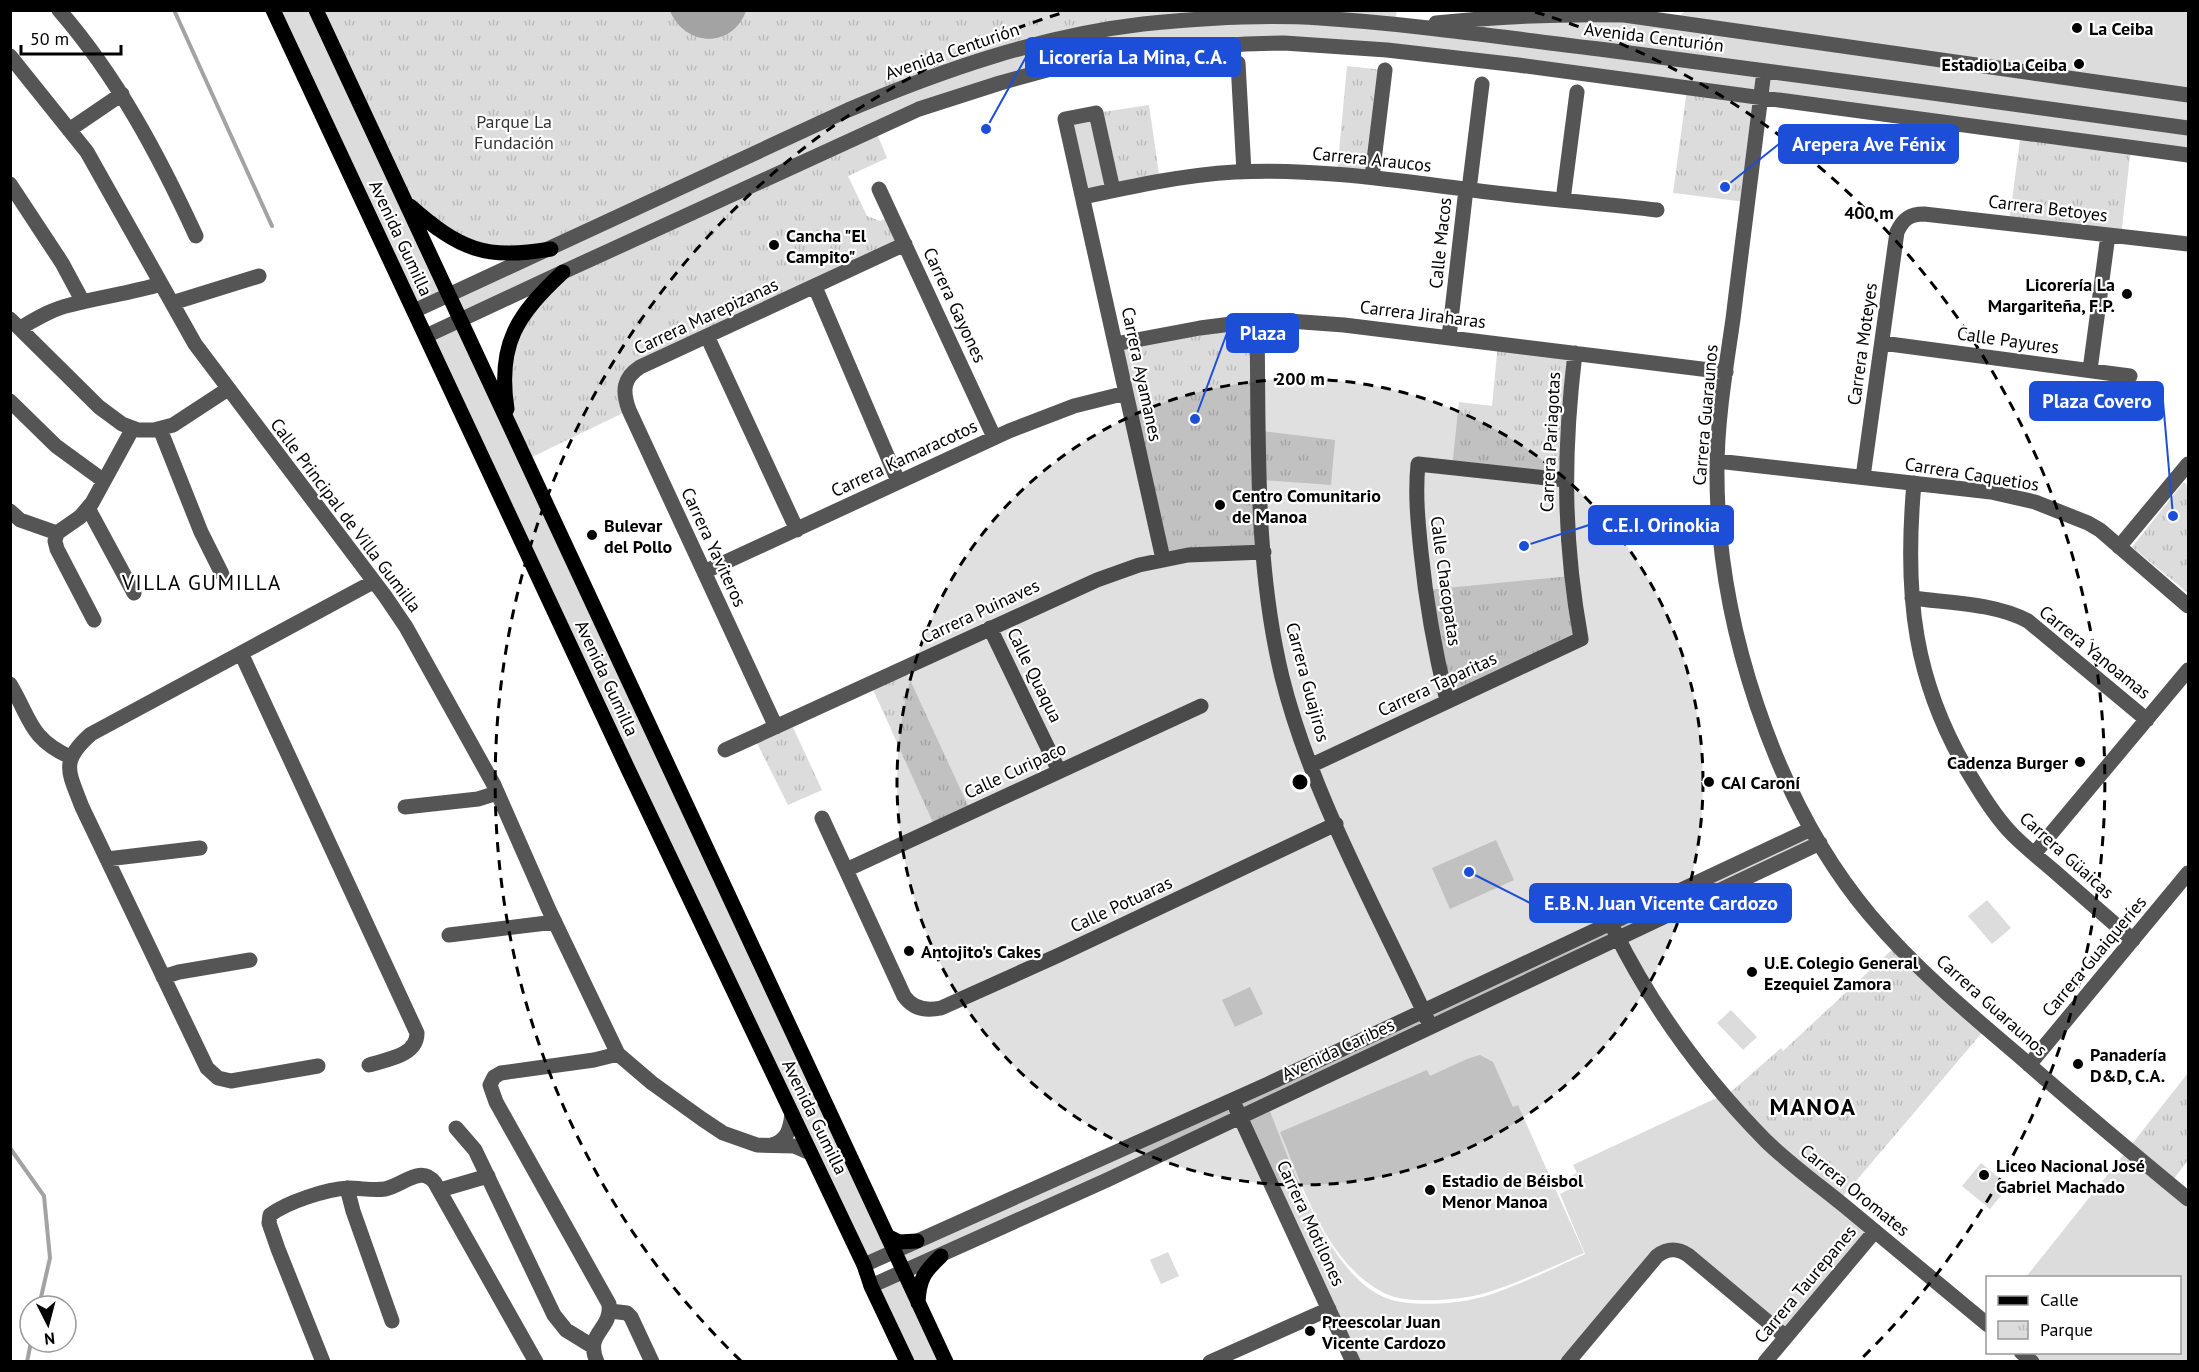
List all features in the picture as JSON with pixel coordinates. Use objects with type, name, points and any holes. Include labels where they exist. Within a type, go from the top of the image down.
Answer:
[{"type":"main road","name":"Avenida Gumilla","points":[[273,10],[864,1265],[871,1286],[907,1362]]},
{"type":"main road","name":"Avenida Gumilla","points":[[316,10],[731,896],[946,1362]]},
{"type":"main road","points":[[406,202],[448,236],[471,248],[494,253],[551,249]]},
{"type":"main road","points":[[510,424],[505,372],[512,334],[535,299],[563,272]]},
{"type":"main road","points":[[887,1236],[899,1242],[917,1241]]},
{"type":"main road","points":[[918,1303],[922,1277],[926,1269],[941,1256]]},
{"type":"street","points":[[59,10],[81,36],[122,94],[160,161],[196,236]]},
{"type":"street","points":[[1408,26],[1486,17],[1624,15],[2188,95]]},
{"type":"street","name":"Avenida Centurión","points":[[414,311],[848,110],[926,78],[1028,46],[1139,25],[1218,18],[1318,18],[1408,26],[2184,126]]},
{"type":"street","points":[[426,336],[919,109],[1028,75],[1115,56],[1161,50],[1235,44],[1326,45],[1518,65],[2188,154]]},
{"type":"street","name":"Calle Principal de Villa Gumilla","points":[[10,56],[87,152],[195,344],[406,627],[497,793],[618,1054],[660,1089],[723,1133],[757,1145],[794,1146],[810,1153]]},
{"type":"street","points":[[1238,63],[1244,172]]},
{"type":"street","points":[[1372,177],[1385,70]]},
{"type":"street","name":"Carrera Guaraunos","points":[[1764,71],[1726,372],[1718,461],[1718,511],[1724,566],[1742,658],[1770,738],[1811,829],[1870,915],[1947,995],[2188,1199]]},
{"type":"street","name":"Calle Macos","points":[[1449,337],[1482,84]]},
{"type":"street","points":[[1563,200],[1577,93]]},
{"type":"street","points":[[69,130],[122,94]]},
{"type":"street","name":"Carrera Ayamanes","points":[[1113,190],[1096,112],[1065,119],[1163,559]]},
{"type":"street","name":"Carrera Araucos","points":[[1083,197],[1175,179],[1244,172],[1300,172],[1372,177],[1657,210]]},
{"type":"street","points":[[10,184],[69,273],[83,302]]},
{"type":"street","name":"Carrera Gayones","points":[[879,189],[994,437]]},
{"type":"street","name":"Carrera Betoyes","points":[[1905,219],[1924,214],[2188,244]]},
{"type":"street","name":"Carrera Moteyes","points":[[1863,477],[1897,232],[1905,219]]},
{"type":"street","points":[[2090,370],[2108,235]]},
{"type":"street","name":"Carrera Marepizanas","points":[[625,382],[640,367],[905,244]]},
{"type":"street","points":[[172,303],[259,276]]},
{"type":"street","points":[[161,284],[83,302],[15,324],[99,406],[122,424],[133,428],[160,429],[182,420],[228,389]]},
{"type":"street","points":[[815,287],[898,481]]},
{"type":"street","name":"Carrera Jiraharas","points":[[1115,344],[1200,328],[1257,321],[1319,322],[1726,372]]},
{"type":"street","name":"Carrera Guajiros","points":[[1257,321],[1264,552],[1269,607],[1281,671],[1311,765],[1430,1027]]},
{"type":"street","points":[[707,336],[797,530]]},
{"type":"street","name":"Calle Payures","points":[[1882,343],[2130,375]]},
{"type":"street","name":"Carrera Pariagotas","points":[[1575,353],[1565,480],[1569,554],[1581,639]]},
{"type":"street","name":"Carrera Yaviteros","points":[[625,382],[625,400],[629,410],[776,726]]},
{"type":"street","name":"Carrera Kamaracotos","points":[[704,572],[994,437],[1074,406],[1126,393]]},
{"type":"street","points":[[10,401],[56,446],[104,481]]},
{"type":"street","points":[[94,620],[55,541],[57,533],[80,517],[88,508],[133,428]]},
{"type":"street","points":[[160,429],[187,500],[222,574]]},
{"type":"street","name":"Carrera Caquetios","points":[[1718,461],[1991,492],[2035,501],[2082,519],[2100,530],[2188,606]]},
{"type":"street","points":[[2119,547],[2188,464]]},
{"type":"street","name":"Calle Chacopatas","points":[[1447,701],[1431,634],[1423,573],[1417,510],[1418,465],[1565,480]]},
{"type":"street","name":"Carrera Güaicas","points":[[1914,483],[1911,541],[1912,598],[1920,657],[1932,700],[1948,738],[1992,811],[2013,835],[2133,940]]},
{"type":"street","points":[[88,508],[134,593]]},
{"type":"street","points":[[10,511],[20,520],[57,533]]},
{"type":"street","name":"Carrera Puinaves","points":[[725,750],[1097,580],[1163,559],[1211,553],[1264,552]]},
{"type":"street","points":[[318,1066],[231,1081],[218,1078],[207,1068],[106,859],[74,786],[70,757],[91,734],[373,582]]},
{"type":"street","name":"Carrera Yanoamas","points":[[1912,598],[2017,615],[2028,621],[2147,720]]},
{"type":"street","name":"Calle Quaqua","points":[[990,628],[1059,771]]},
{"type":"street","name":"Carrera Taparitas","points":[[1311,765],[1581,639]]},
{"type":"street","points":[[241,653],[417,1033],[415,1043],[409,1051],[369,1065]]},
{"type":"street","points":[[2034,854],[2188,670]]},
{"type":"street","points":[[10,684],[36,733],[47,745],[70,757]]},
{"type":"street","name":"Calle Curipaco","points":[[846,870],[1200,706]]},
{"type":"street","points":[[405,807],[478,799],[497,793]]},
{"type":"street","points":[[822,818],[846,870]]},
{"type":"street","name":"Calle Potuaras","points":[[846,870],[904,996],[908,1002],[920,1008],[934,1009],[1079,946],[1336,824]]},
{"type":"street","name":"Avenida Caribes","points":[[864,1265],[1424,1012],[1811,829]]},
{"type":"street","name":"Avenida Caribes","points":[[871,1286],[941,1256],[1820,843]]},
{"type":"street","points":[[106,859],[200,848]]},
{"type":"street","name":"Carrera Guaiqueríes","points":[[2029,1065],[2188,873]]},
{"type":"street","points":[[449,935],[555,922]]},
{"type":"street","name":"Carrera Oromates","points":[[1611,924],[1641,982],[1676,1036],[1732,1105],[1785,1158],[1986,1323]]},
{"type":"street","points":[[163,976],[250,960]]},
{"type":"street","points":[[597,1362],[592,1346],[596,1334],[605,1324],[610,1311],[609,1305],[490,1089],[494,1077],[501,1073],[594,1060],[618,1054]]},
{"type":"street","name":"Carrera Motilones","points":[[1232,1100],[1353,1362]]},
{"type":"street","points":[[772,1145],[781,1142],[787,1136],[792,1114]]},
{"type":"street","points":[[456,1128],[475,1150],[554,1315],[566,1330],[592,1346]]},
{"type":"street","points":[[323,1362],[278,1249],[270,1215],[281,1208],[318,1195],[347,1188],[386,1189],[416,1175],[424,1175],[432,1179],[440,1190],[536,1362]]},
{"type":"street","points":[[440,1190],[488,1176]]},
{"type":"street","points":[[347,1188],[392,1321]]},
{"type":"street","name":"Carrera Taurepanes","points":[[1765,1362],[1875,1231]]},
{"type":"street","points":[[1568,1362],[1657,1256],[1668,1249],[1675,1249],[1688,1255],[1786,1337]]},
{"type":"street","points":[[1210,1362],[1329,1309]]},
{"type":"street","points":[[610,1311],[627,1313],[631,1317],[652,1362]]},
{"type":"green space","points":[[1687,10],[2188,11],[2188,155],[1387,50],[1161,50],[959,95],[461,320],[449,295],[752,156],[1018,48],[1197,19],[1385,23],[1486,17],[1672,21]]},
{"type":"green space","points":[[275,11],[314,11],[447,295],[415,309]]},
{"type":"green space","name":"Parque La Fundación","points":[[316,11],[1397,11],[1394,24],[1319,18],[1139,25],[967,64],[551,249],[482,251],[406,202]]},
{"type":"green space","points":[[1347,66],[1384,70],[1371,176],[1337,173]]},
{"type":"green space","points":[[1687,89],[1759,98],[1746,202],[1673,193]]},
{"type":"green space","points":[[1149,105],[1160,181],[1120,188],[1096,113]]},
{"type":"green space","points":[[1096,113],[1113,190],[1083,197],[1065,119]]},
{"type":"green space","points":[[875,129],[887,158],[848,176],[867,216],[880,221],[891,216],[903,243],[630,372],[627,411],[528,459],[507,401],[513,334],[563,273]]},
{"type":"green space","points":[[2021,132],[2131,147],[2121,237],[2009,223]]},
{"type":"green space","points":[[1257,321],[1264,552],[1163,559],[1115,344]]},
{"type":"green space","points":[[460,322],[892,1251],[865,1263],[428,337]]},
{"type":"green space","points":[[1498,343],[1575,353],[1565,473],[1452,468],[1459,402],[1492,406]]},
{"type":"green space","points":[[1261,431],[1335,440],[1331,485],[1262,480]]},
{"type":"green space","points":[[2184,482],[2188,486],[2188,593],[2132,547]]},
{"type":"green space","points":[[1571,576],[1581,639],[1447,701],[1426,590]]},
{"type":"green space","points":[[905,669],[970,810],[935,827],[871,685]]},
{"type":"green space","points":[[790,721],[822,790],[788,805],[754,737]]},
{"type":"green space","points":[[1811,829],[1820,843],[1267,1104],[1313,1213],[1328,1241],[1346,1266],[1365,1285],[1386,1298],[1409,1303],[1437,1304],[1465,1301],[1489,1295],[1585,1254],[1560,1194],[1576,1186],[1571,1176],[1577,1173],[1573,1165],[1723,1095],[1875,1231],[1786,1337],[1668,1249],[1568,1361],[1353,1361],[1240,1117],[904,1273],[894,1252]]},
{"type":"green space","points":[[1496,840],[1514,880],[1450,909],[1432,868]]},
{"type":"green space","points":[[1987,900],[2011,928],[1992,944],[1968,916]]},
{"type":"green space","points":[[1898,944],[1986,1028],[1839,1201],[1725,1097],[1781,1048],[1783,1051]]},
{"type":"green space","points":[[1250,987],[1263,1014],[1235,1027],[1222,1000]]},
{"type":"green space","points":[[1731,1010],[1757,1037],[1743,1050],[1717,1023]]},
{"type":"green space","name":"Estadio de Béisbol Menor Manoa","points":[[1480,1055],[1493,1062],[1513,1107],[1518,1105],[1584,1253],[1482,1294],[1433,1300],[1394,1297],[1364,1280],[1332,1244],[1308,1199],[1280,1132],[1427,1070],[1430,1076]]},
{"type":"green space","points":[[2188,1073],[2188,1160],[2170,1184],[2128,1149]]},
{"type":"green space","points":[[2128,1149],[2188,1199],[2188,1361],[2032,1361],[2022,1354],[2181,1354],[2181,1276],[2027,1276]]},
{"type":"green space","points":[[1981,1163],[2009,1186],[1990,1209],[1962,1186]]},
{"type":"green space","points":[[1168,1252],[1179,1276],[1161,1284],[1150,1260]]},
{"type":"green space","points":[[904,1275],[945,1361],[912,1361],[876,1287]]},
{"type":"shaded area","points":[[670,11],[746,11],[730,32],[708,39],[686,32]]},
{"type":"waterway","points":[[174,10],[272,226]]},
{"type":"waterway","points":[[10,1148],[44,1196],[50,1258],[42,1294]]},
{"type":"waterway","points":[[27,1362],[29,1354]]},
{"type":"place","name":"La Ceiba","points":[[2077,28]]},
{"type":"place","name":"Estadio La Ceiba","points":[[2079,64]]},
{"type":"place","name":"Licorería La Mina, C.A.","points":[[986,129]]},
{"type":"place","name":"Arepera Ave Fénix","points":[[1725,187]]},
{"type":"place","name":"Cancha \"El Campito\"","points":[[774,245]]},
{"type":"place","name":"Licorería La Margariteña, F.P.","points":[[2127,294]]},
{"type":"place","name":"Plaza","points":[[1195,419]]},
{"type":"place","name":"Centro Comunitario de Manoa","points":[[1220,505]]},
{"type":"place","name":"Plaza Covero","points":[[2173,516]]},
{"type":"place","name":"Bulevar del Pollo","points":[[592,535]]},
{"type":"place","name":"C.E.I. Orinokia","points":[[1524,546]]},
{"type":"place","name":"Cadenza Burger","points":[[2080,762]]},
{"type":"place","name":"CAI Caroní","points":[[1709,782]]},
{"type":"place","name":"E.B.N. Juan Vicente Cardozo","points":[[1469,872]]},
{"type":"place","name":"Antojito's Cakes","points":[[909,951]]},
{"type":"place","name":"U.E. Colegio General Ezequiel Zamora","points":[[1752,972]]},
{"type":"place","name":"Panadería D&D, C.A.","points":[[2078,1064]]},
{"type":"place","name":"Liceo Nacional José Gabriel Machado","points":[[1984,1175]]},
{"type":"place","name":"Estadio de Béisbol Menor Manoa","points":[[1430,1190]]},
{"type":"place","name":"Preescolar Juan Vicente Cardozo","points":[[1310,1331]]},
{"type":"district","name":"VILLA GUMILLA","points":[[202,582]]},
{"type":"district","name":"MANOA","points":[[1813,1106]]}]
